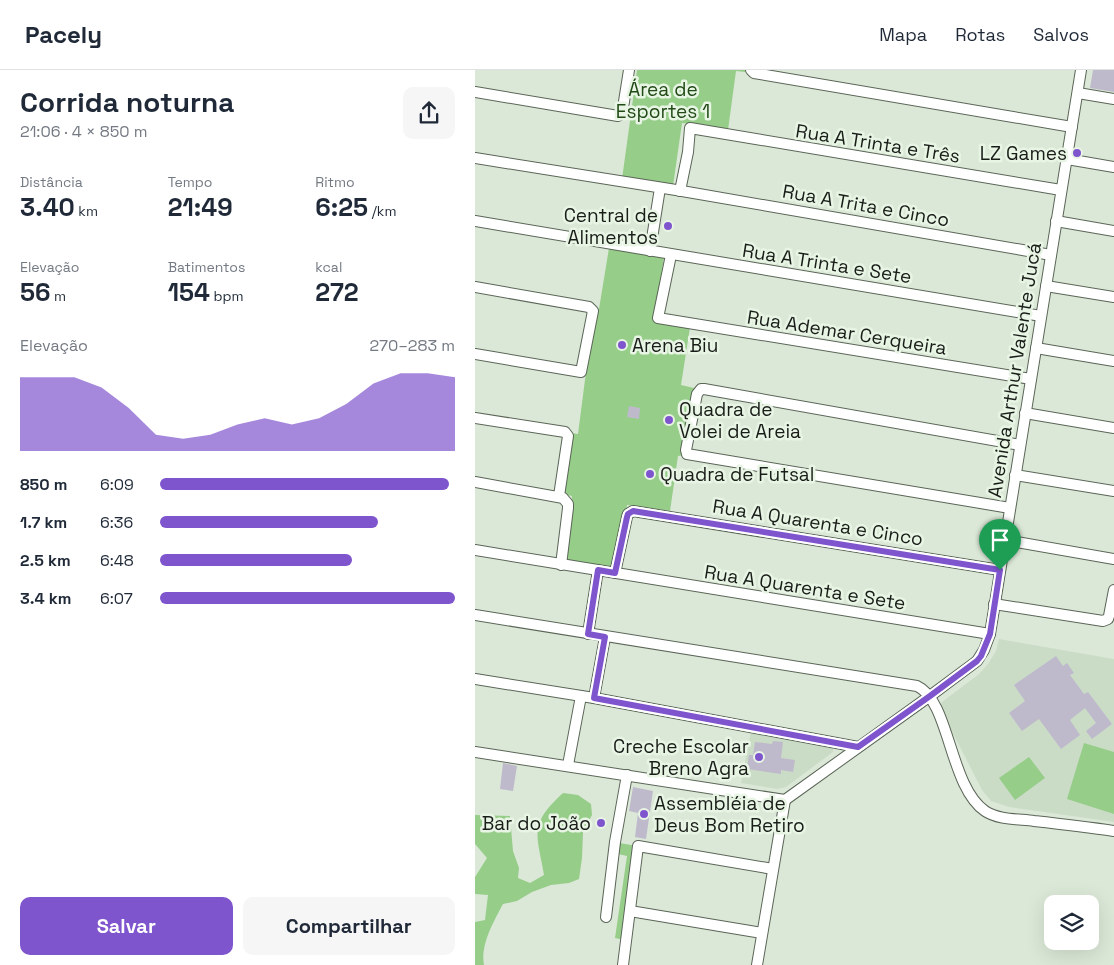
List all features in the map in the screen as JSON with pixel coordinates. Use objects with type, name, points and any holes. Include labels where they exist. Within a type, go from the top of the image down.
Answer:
[{"type":"street","points":[[475,92],[618,116],[622,114],[629,70]]},
{"type":"street","points":[[751,70],[754,73],[1072,127]]},
{"type":"street","name":"Avenida Arthur Valente Jucá","points":[[785,800],[977,661],[984,650],[990,634],[1081,70]]},
{"type":"street","points":[[1077,93],[1114,100]]},
{"type":"street","name":"Rua A Trinta e Três","points":[[678,191],[688,152],[690,128],[1061,190]]},
{"type":"street","name":"Rua A Trita e Cinco","points":[[475,158],[1051,255]]},
{"type":"street","points":[[1067,159],[1114,167]]},
{"type":"street","points":[[650,251],[659,188]]},
{"type":"street","name":"Rua A Trinta e Sete","points":[[475,221],[1041,316]]},
{"type":"street","points":[[1056,221],[1114,231]]},
{"type":"street","name":"Rua Ademar Cerqueira","points":[[671,255],[657,318],[1031,379]]},
{"type":"street","points":[[1046,286],[1114,297]]},
{"type":"street","points":[[475,287],[589,307],[593,311],[581,372],[475,354]]},
{"type":"street","points":[[1035,348],[1114,362]]},
{"type":"street","points":[[1010,508],[686,453],[697,394],[701,390],[1020,444]]},
{"type":"street","points":[[1025,413],[1114,428]]},
{"type":"street","points":[[475,418],[565,432],[568,436],[559,496]]},
{"type":"street","points":[[1015,475],[1114,491]]},
{"type":"street","points":[[475,482],[563,498],[568,508],[561,565]]},
{"type":"street","name":"Rua A Quarenta e Cinco","points":[[615,573],[627,517],[630,512],[665,515],[1000,570]]},
{"type":"street","points":[[1005,540],[1114,558]]},
{"type":"street","name":"Rua A Quarenta e Sete","points":[[475,550],[990,634]]},
{"type":"street","points":[[588,634],[598,570]]},
{"type":"street","points":[[994,604],[1103,621],[1108,619],[1114,590]]},
{"type":"street","points":[[475,615],[917,686],[924,689],[937,708],[959,773],[971,794],[985,811],[1013,819],[1114,831]]},
{"type":"street","points":[[594,698],[605,637]]},
{"type":"street","points":[[475,679],[594,698],[858,747]]},
{"type":"street","points":[[568,765],[581,696]]},
{"type":"street","points":[[475,752],[785,800],[757,965]]},
{"type":"street","points":[[606,917],[615,842],[627,775]]},
{"type":"street","points":[[623,965],[638,846],[773,869]]},
{"type":"street","points":[[630,911],[762,933]]},
{"type":"shaded area","points":[[999,639],[1114,659],[1114,822],[1009,807],[991,801],[982,790],[940,708],[942,702],[979,674],[988,664],[996,651]]},
{"type":"shaded area","points":[[751,731],[833,748],[833,752],[786,787],[777,789],[741,783]]},
{"type":"green space","name":"Área de Esportes 1","points":[[637,70],[745,70],[745,72],[736,71],[728,130],[682,123],[673,186],[622,179]]},
{"type":"green space","points":[[609,248],[664,257],[654,321],[690,327],[681,385],[694,388],[684,455],[678,456],[670,511],[627,505],[618,572],[562,563],[572,496],[562,494],[571,433],[578,434],[586,372],[581,369],[591,308],[599,309]]},
{"type":"green space","points":[[1084,743],[1114,752],[1114,814],[1067,799]]},
{"type":"green space","points":[[1029,757],[1045,778],[1015,800],[999,778]]},
{"type":"green space","points":[[563,793],[578,795],[591,804],[592,815],[583,832],[579,879],[569,883],[551,885],[532,892],[517,901],[503,904],[486,941],[483,957],[484,965],[475,965],[475,922],[485,920],[488,895],[475,894],[475,877],[487,858],[475,844],[475,815],[510,816],[513,851],[519,868],[518,878],[530,883],[544,875],[538,839],[540,822],[544,814]]},
{"type":"green space","points":[[619,843],[638,846],[625,940],[615,938],[627,856],[618,854]]},
{"type":"building","points":[[1093,70],[1114,70],[1114,92],[1090,88]]},
{"type":"building","points":[[629,406],[640,408],[639,419],[627,417]]},
{"type":"building","points":[[1056,656],[1063,666],[1067,663],[1074,673],[1070,675],[1084,694],[1088,692],[1112,724],[1092,739],[1086,731],[1096,723],[1085,708],[1070,720],[1080,735],[1061,749],[1039,719],[1022,731],[1009,713],[1025,701],[1014,685]]},
{"type":"building","name":"Creche Escolar Breno Agra","points":[[773,741],[783,742],[781,758],[795,760],[793,772],[781,770],[781,774],[747,769],[749,755],[753,755],[755,742],[772,744]]},
{"type":"building","points":[[503,763],[517,766],[513,791],[500,789]]},
{"type":"building","name":"Assembléia de Deus Bom Retiro","points":[[633,787],[653,791],[646,839],[635,837],[638,813],[629,811]]},
{"type":"place","name":"LZ Games","points":[[1077,153]]},
{"type":"place","name":"Central de Alimentos","points":[[668,226]]},
{"type":"place","name":"Arena Biu","points":[[622,345]]},
{"type":"place","name":"Quadra de Volei de Areia","points":[[669,420]]},
{"type":"place","name":"Quadra de Futsal","points":[[650,474]]},
{"type":"place","name":"Creche Escolar Breno Agra","points":[[759,757]]},
{"type":"place","name":"Assembléia de Deus Bom Retiro","points":[[644,814]]},
{"type":"place","name":"Bar do João","points":[[601,823]]},
{"type":"route","points":[[633,511],[1000,570],[990,634],[977,661],[858,747],[594,698],[605,637],[588,634],[598,570],[615,573],[627,517],[633,511]]}]
